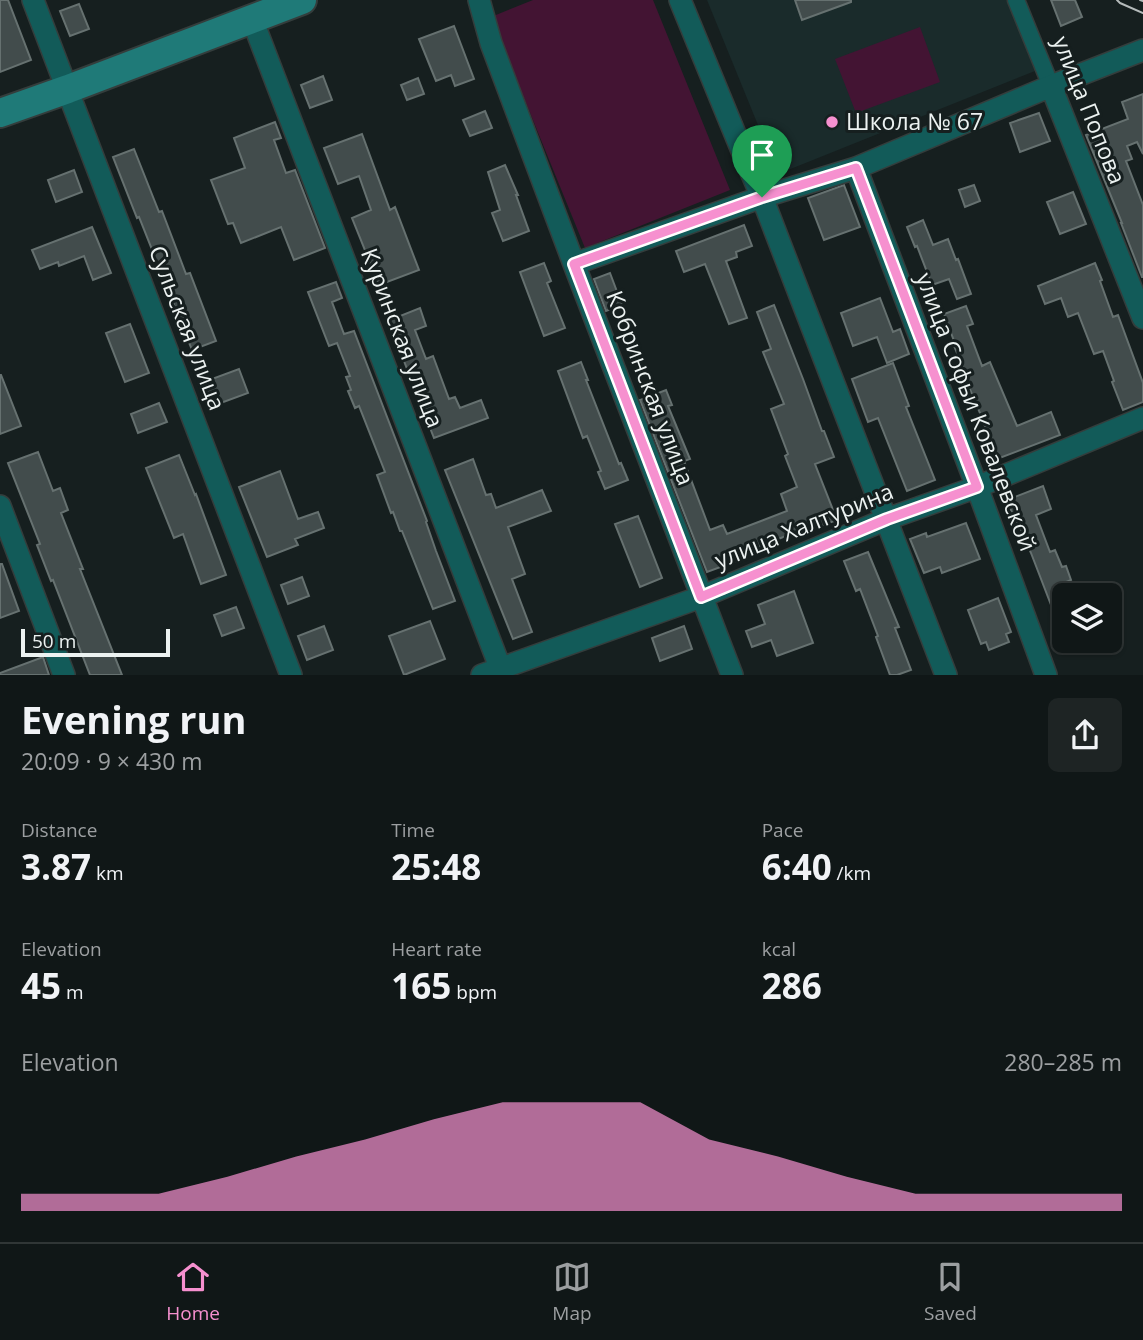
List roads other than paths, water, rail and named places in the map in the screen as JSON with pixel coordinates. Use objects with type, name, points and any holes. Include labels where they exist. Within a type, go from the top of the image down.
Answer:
[{"type":"main road","points":[[0,113],[68,89],[260,11],[302,0]]},
{"type":"street","name":"Сульская улица","points":[[33,0],[291,675]]},
{"type":"street","name":"Кобринская улица","points":[[478,0],[574,264],[732,675]]},
{"type":"street","points":[[680,0],[762,197],[946,675]]},
{"type":"street","name":"улица Попова","points":[[1016,0],[1143,318]]},
{"type":"street","name":"Куринская улица","points":[[260,11],[495,673]]},
{"type":"street","points":[[574,264],[762,197],[856,168],[1143,50]]},
{"type":"street","name":"улица Софьи Ковалевской","points":[[856,168],[1046,675]]},
{"type":"street","name":"улица Халтурина","points":[[495,673],[701,597],[887,519],[977,487],[1143,418]]},
{"type":"street","points":[[0,506],[64,675]]},
{"type":"tram line","points":[[1117,0],[1143,13]]},
{"type":"place","name":"Школа № 67","points":[[832,122]]}]
